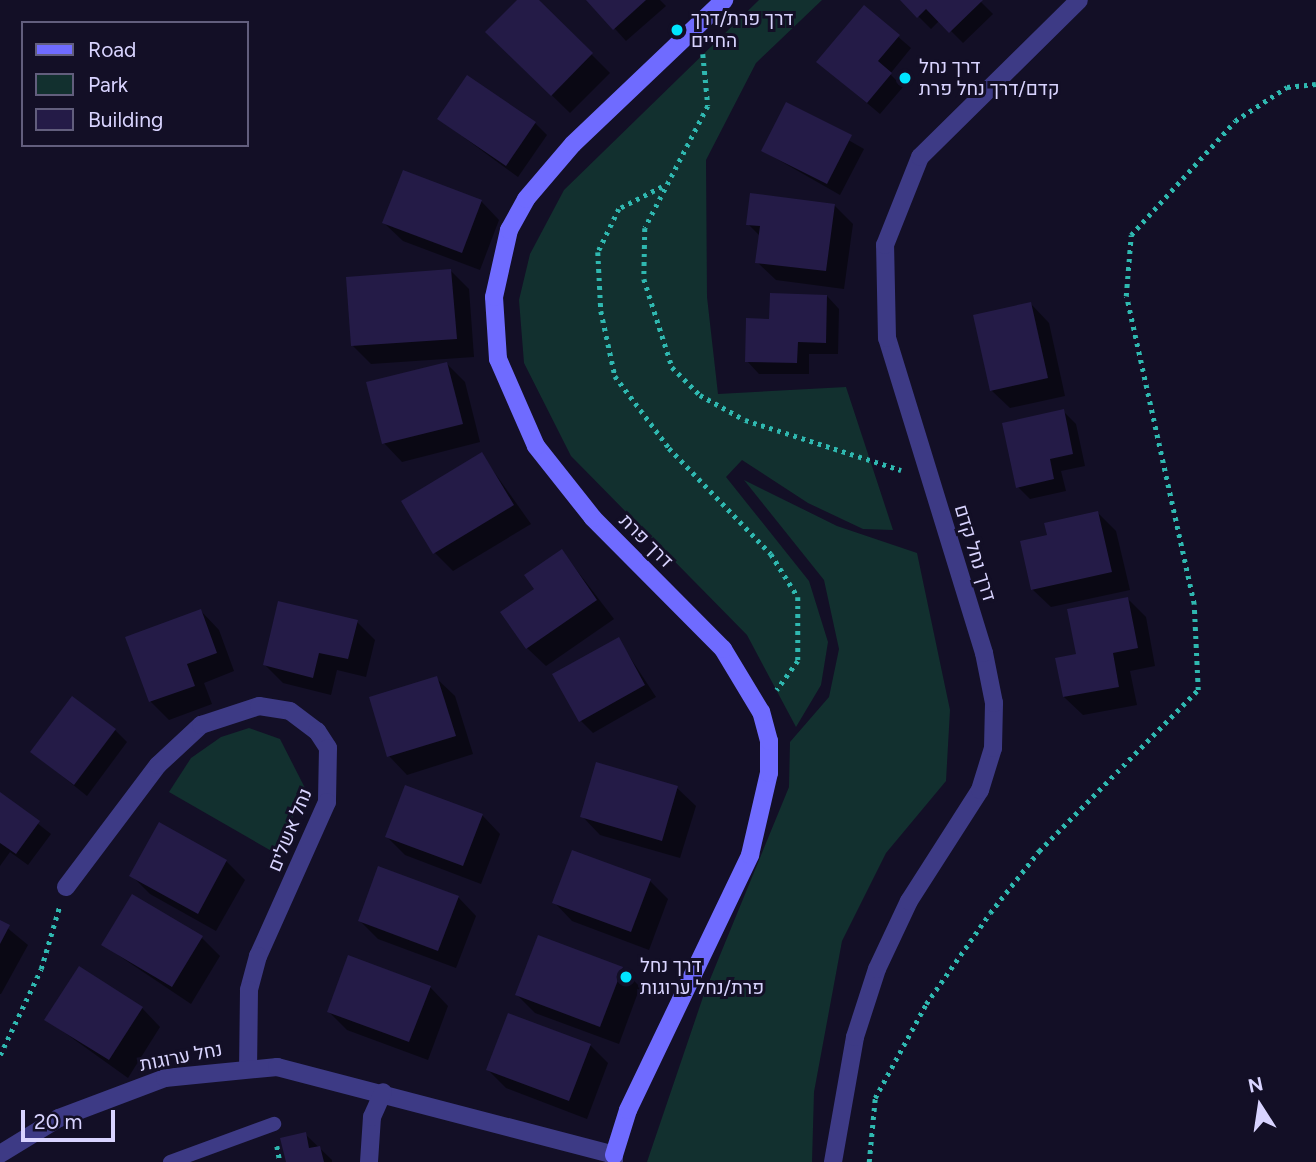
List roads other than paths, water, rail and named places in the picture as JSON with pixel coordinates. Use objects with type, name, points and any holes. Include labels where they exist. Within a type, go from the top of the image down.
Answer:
[{"type":"street","name":"דרך פרת","points":[[614,1158],[628,1110],[750,855],[769,773],[761,712],[723,649],[593,518],[536,446],[506,387],[495,333],[499,261],[526,199],[573,144],[724,0]]},
{"type":"street","name":"דרך נחל קדם","points":[[834,1162],[852,1049],[877,969],[909,901],[980,790],[993,748],[995,703],[984,653],[887,338],[885,245],[898,201],[920,157],[1079,0]]},
{"type":"street","name":"נחל אשלים","points":[[66,887],[158,765],[201,725],[258,706],[289,711],[317,731],[328,748],[327,802],[258,956],[247,1015],[248,1068]]},
{"type":"street","name":"נחל ערוגות","points":[[0,1154],[123,1091],[165,1077],[277,1067],[383,1092],[614,1158]]},
{"type":"street","points":[[369,1162],[372,1117],[383,1092]]},
{"type":"lane","points":[[170,1162],[274,1124]]},
{"type":"place","name":"דרך פרת/דרך החיים","points":[[677,30]]},
{"type":"place","name":"דרך נחל קדם/דרך נחל פרת","points":[[905,78]]},
{"type":"place","name":"דרך נחל פרת/נחל ערוגות","points":[[626,977]]}]
